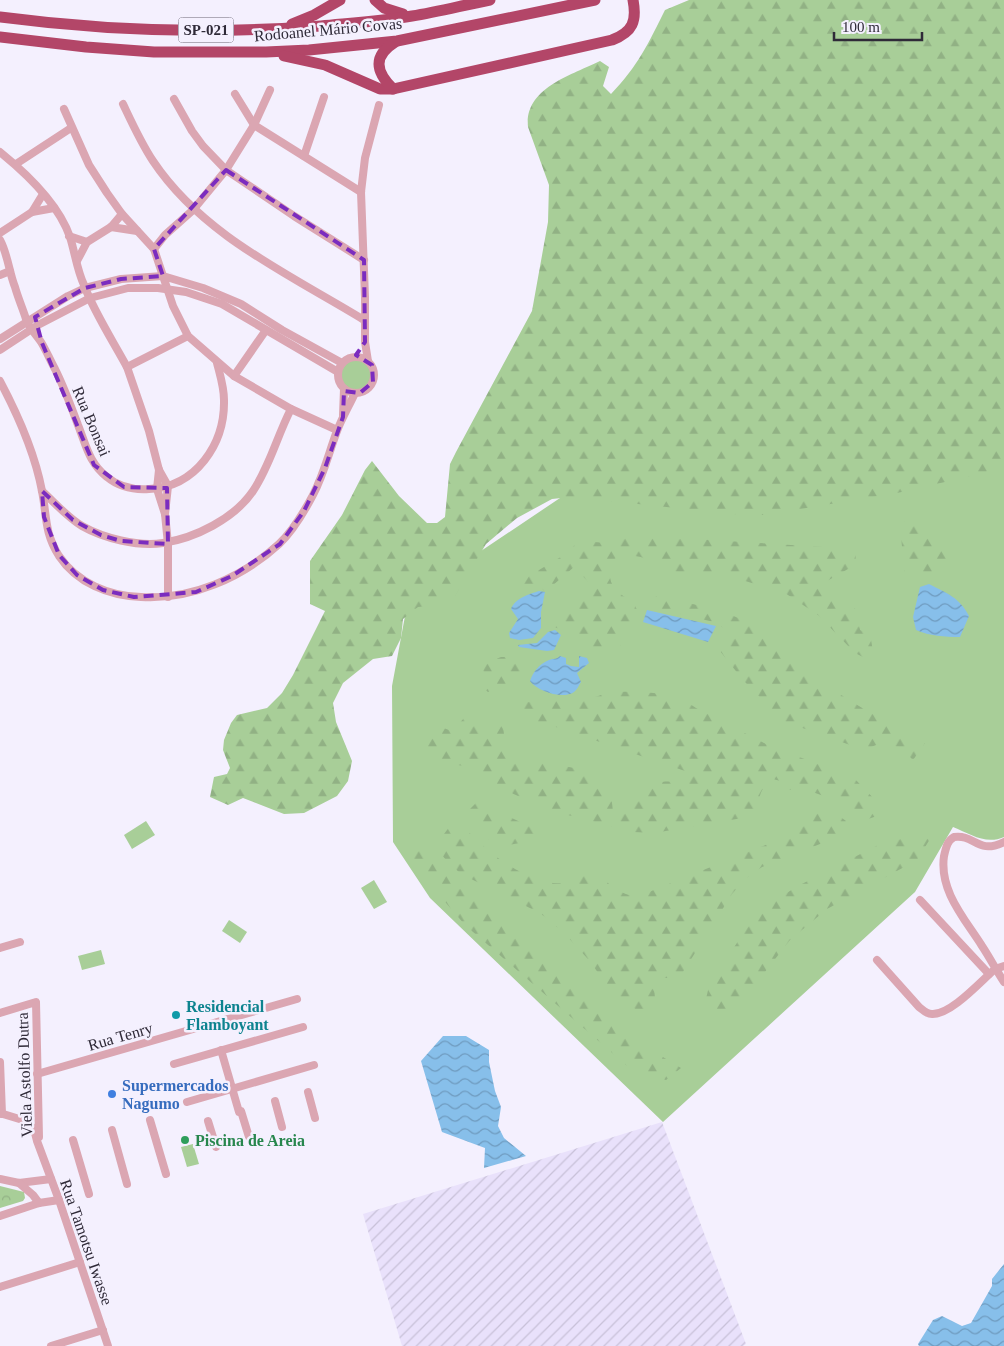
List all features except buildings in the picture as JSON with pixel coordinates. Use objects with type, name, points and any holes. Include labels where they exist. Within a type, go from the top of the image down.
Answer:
[{"type":"highway","points":[[262,30],[301,21],[340,0]]},
{"type":"highway","points":[[375,0],[391,12],[412,16]]},
{"type":"highway","name":"Rodoanel Mário Covas","points":[[0,17],[85,26],[262,30],[354,23],[412,16],[490,0]]},
{"type":"highway","name":"Rodoanel Mário Covas","points":[[0,37],[86,47],[154,52],[266,52],[339,48],[397,41],[595,0]]},
{"type":"highway","points":[[266,52],[320,64],[380,89],[393,89],[612,40],[628,31],[634,23],[633,0]]},
{"type":"highway","points":[[393,89],[382,77],[379,63],[382,52],[397,41]]},
{"type":"street","points":[[154,249],[165,235],[193,210],[226,170],[254,125],[270,90]]},
{"type":"street","points":[[235,94],[254,125],[361,192]]},
{"type":"street","points":[[304,156],[324,97]]},
{"type":"street","points":[[174,99],[198,138],[226,170],[364,260]]},
{"type":"street","points":[[123,104],[152,161],[193,210],[266,262],[364,320]]},
{"type":"street","points":[[368,361],[355,357],[342,363],[338,372],[340,384],[344,389],[355,393],[366,391],[373,382],[374,370],[368,361],[365,342],[361,192],[365,158],[379,105]]},
{"type":"street","points":[[64,109],[89,165],[122,214],[154,249],[177,315],[188,336],[236,378],[291,409],[337,430]]},
{"type":"street","points":[[16,164],[71,128]]},
{"type":"street","points":[[0,152],[16,164],[43,194],[54,208],[69,236],[85,288],[127,367],[149,431],[158,470],[157,489],[165,514]]},
{"type":"street","points":[[32,212],[43,194]]},
{"type":"street","points":[[0,233],[32,212],[54,208]]},
{"type":"street","points":[[77,261],[87,242],[111,227],[122,214]]},
{"type":"street","points":[[111,227],[137,231]]},
{"type":"street","points":[[144,238],[165,235]]},
{"type":"street","points":[[69,236],[87,242]]},
{"type":"street","points":[[0,240],[27,322],[35,328]]},
{"type":"street","points":[[0,275],[10,271]]},
{"type":"street","points":[[0,339],[85,288],[121,279],[163,276],[203,288],[241,304],[282,330],[342,363]]},
{"type":"street","points":[[0,350],[35,328],[90,298],[128,288],[167,289],[193,294],[222,304],[338,372]]},
{"type":"street","points":[[21,300],[35,317],[35,328]]},
{"type":"street","name":"Rua Bonsai","points":[[35,328],[69,402],[90,458],[107,478],[116,484],[135,489],[157,489],[180,482],[192,475],[207,458],[219,432],[223,416],[224,387],[217,363]]},
{"type":"street","points":[[224,387],[236,378],[266,330]]},
{"type":"street","points":[[127,367],[188,336]]},
{"type":"street","points":[[355,357],[365,342]]},
{"type":"street","points":[[0,381],[21,424],[42,491],[44,518],[52,542],[67,566],[76,575],[103,590],[117,595],[141,597],[196,592],[212,586],[262,558],[280,544],[292,530],[314,493],[325,468],[337,430],[355,393]]},
{"type":"street","points":[[343,417],[344,389]]},
{"type":"street","points":[[42,491],[73,520],[83,527],[102,535],[133,542],[162,544],[195,534],[210,527],[236,510],[244,502],[265,472],[291,409]]},
{"type":"street","points":[[158,470],[168,486],[165,514],[168,596]]},
{"type":"street","points":[[992,971],[950,894],[944,875],[944,863],[948,843],[954,837],[963,837],[984,847],[995,846],[1004,842]]},
{"type":"street","points":[[920,900],[1004,982]]},
{"type":"street","points":[[0,948],[20,942]]},
{"type":"street","points":[[877,960],[919,1007],[926,1013],[932,1014],[944,1012],[952,1007],[992,971],[1004,966]]},
{"type":"street","name":"Rua Tenry","points":[[36,1074],[297,999]]},
{"type":"street","name":"Viela Astolfo Dutra","points":[[0,1014],[36,1002],[36,1074],[40,1148]]},
{"type":"street","points":[[174,1064],[303,1027]]},
{"type":"street","points":[[221,1050],[248,1137]]},
{"type":"street","points":[[0,1062],[1,1113],[26,1121],[31,1125],[40,1148]]},
{"type":"street","points":[[187,1102],[314,1065]]},
{"type":"street","points":[[308,1092],[315,1118]]},
{"type":"street","points":[[275,1101],[282,1127]]},
{"type":"street","points":[[150,1120],[166,1174]]},
{"type":"street","points":[[208,1121],[216,1147]]},
{"type":"street","points":[[112,1130],[127,1184]]},
{"type":"street","points":[[73,1140],[89,1194]]},
{"type":"street","name":"Rua Tamotsu Iwasse","points":[[40,1148],[108,1346]]},
{"type":"street","points":[[0,1179],[19,1183],[51,1179]]},
{"type":"street","points":[[19,1183],[39,1203]]},
{"type":"street","points":[[0,1216],[39,1203],[59,1200]]},
{"type":"street","points":[[0,1287],[80,1262]]},
{"type":"street","points":[[51,1346],[103,1330]]},
{"type":"highlighted area","points":[[226,170],[364,260],[365,342],[356,355],[372,365],[373,382],[360,393],[344,391],[343,417],[325,468],[304,511],[280,544],[232,576],[196,592],[134,597],[103,590],[77,575],[59,555],[44,517],[42,491],[73,520],[101,535],[121,541],[168,544],[167,488],[124,487],[94,465],[42,343],[35,317],[85,288],[121,279],[163,276],[154,249]]},
{"type":"shaded area","points":[[662,1122],[746,1344],[743,1346],[402,1346],[363,1214]]},
{"type":"green space","points":[[689,0],[1004,0],[1004,462],[984,473],[897,493],[764,515],[743,515],[571,497],[552,499],[517,518],[486,544],[455,596],[438,605],[418,607],[403,619],[401,638],[392,656],[373,659],[343,683],[333,703],[336,722],[352,761],[348,781],[337,796],[304,813],[284,814],[243,798],[228,805],[210,797],[214,777],[227,774],[230,768],[223,750],[224,740],[231,723],[237,715],[267,708],[282,693],[325,611],[310,604],[310,561],[342,515],[365,470],[372,461],[399,496],[427,523],[437,523],[445,517],[450,464],[532,311],[548,222],[549,185],[528,127],[529,114],[534,102],[552,85],[600,61],[609,67],[603,86],[611,94],[648,44],[665,10]]},
{"type":"green space","points":[[356,360],[367,364],[371,375],[367,386],[356,390],[345,386],[341,375],[345,364]]},
{"type":"green space","points":[[1004,456],[1004,837],[991,840],[984,839],[953,827],[915,892],[663,1122],[430,898],[393,842],[392,686],[408,600],[563,496]]},
{"type":"green space","points":[[906,520],[920,524],[958,555],[938,567],[935,577],[915,573],[905,576],[900,527]]},
{"type":"green space","points":[[626,535],[824,547],[847,551],[856,555],[855,565],[827,581],[825,591],[838,605],[850,605],[858,611],[860,630],[870,634],[875,663],[855,653],[818,615],[785,593],[729,576],[667,571],[641,557],[629,555],[620,556],[611,561],[610,575],[616,590],[633,601],[637,610],[631,629],[623,637],[620,647],[601,655],[592,652],[570,633],[552,626],[555,618],[564,607],[596,590],[574,567],[545,592],[540,586],[521,588],[529,576],[564,555],[579,541],[608,543]]},
{"type":"green space","points":[[656,596],[720,611],[757,627],[769,635],[794,661],[829,687],[925,743],[913,760],[900,747],[876,745],[864,750],[783,721],[743,680],[720,651],[728,633],[718,623],[651,607]]},
{"type":"green space","points":[[506,657],[524,667],[518,676],[488,692],[482,687],[484,675],[481,662]]},
{"type":"green space","points":[[611,692],[656,693],[678,698],[768,745],[854,778],[885,813],[860,822],[847,806],[838,801],[801,788],[790,790],[784,782],[773,779],[762,790],[757,813],[748,817],[654,833],[634,832],[552,811],[498,787],[463,766],[433,760],[427,751],[432,724],[452,731],[466,716],[475,717],[484,723],[503,725],[505,744],[519,758],[580,769],[600,777],[611,793],[613,812],[622,814],[634,798],[644,789],[655,783],[682,782],[685,771],[553,726],[524,724],[517,715],[516,706],[531,701],[572,700],[596,697]]},
{"type":"green space","points":[[477,802],[531,827],[537,840],[505,845],[495,844],[490,841],[482,832],[469,810]]},
{"type":"green space","points":[[817,813],[838,815],[846,821],[834,837],[762,867],[745,879],[732,894],[683,972],[674,978],[653,978],[655,998],[644,1014],[618,999],[587,958],[564,933],[540,913],[461,874],[441,854],[444,834],[450,826],[460,824],[498,858],[518,871],[530,876],[558,883],[590,874],[625,894],[639,896],[768,844],[778,846],[785,833],[800,828]]},
{"type":"green space","points":[[146,821],[155,835],[132,849],[124,835]]},
{"type":"green space","points":[[935,831],[917,860],[827,909],[790,940],[728,1019],[704,1007],[710,982],[759,911],[796,887],[880,844]]},
{"type":"green space","points":[[418,849],[430,855],[451,881],[653,1051],[681,1068],[666,1080],[633,1071],[465,925],[434,889],[406,851]]},
{"type":"green space","points":[[374,880],[387,902],[374,909],[361,888]]},
{"type":"green space","points":[[229,920],[247,932],[240,943],[222,931]]},
{"type":"green space","points":[[101,950],[105,964],[82,970],[78,956]]},
{"type":"green space","points":[[193,1144],[199,1164],[187,1167],[181,1147]]},
{"type":"green space","points":[[0,1186],[24,1192],[25,1198],[23,1201],[0,1208]]},
{"type":"water","points":[[929,584],[957,600],[969,616],[960,637],[937,636],[916,630],[913,617],[920,587]]},
{"type":"water","points":[[539,591],[545,592],[541,612],[541,628],[533,638],[519,640],[510,638],[509,633],[518,619],[511,609],[513,605],[523,597]]},
{"type":"water","points":[[647,610],[716,626],[708,642],[643,622]]},
{"type":"water","points":[[555,630],[561,635],[554,650],[547,651],[519,647],[518,645],[537,643],[548,632]]},
{"type":"water","points":[[560,656],[566,658],[566,664],[579,667],[579,656],[587,658],[589,663],[577,673],[581,682],[575,691],[569,694],[557,695],[533,685],[530,681],[539,666]]},
{"type":"water","points":[[443,1036],[466,1036],[489,1050],[489,1062],[495,1091],[501,1107],[498,1126],[504,1138],[526,1156],[484,1168],[485,1148],[442,1132],[421,1061]]},
{"type":"water","points":[[1004,1264],[1004,1346],[919,1346],[918,1344],[933,1320],[942,1316],[962,1326],[971,1323],[992,1286],[992,1279]]},
{"type":"place","name":"Residencial Flamboyant","points":[[176,1015]]},
{"type":"place","name":"Supermercados Nagumo","points":[[112,1094]]},
{"type":"place","name":"Piscina de Areia","points":[[185,1140]]}]
